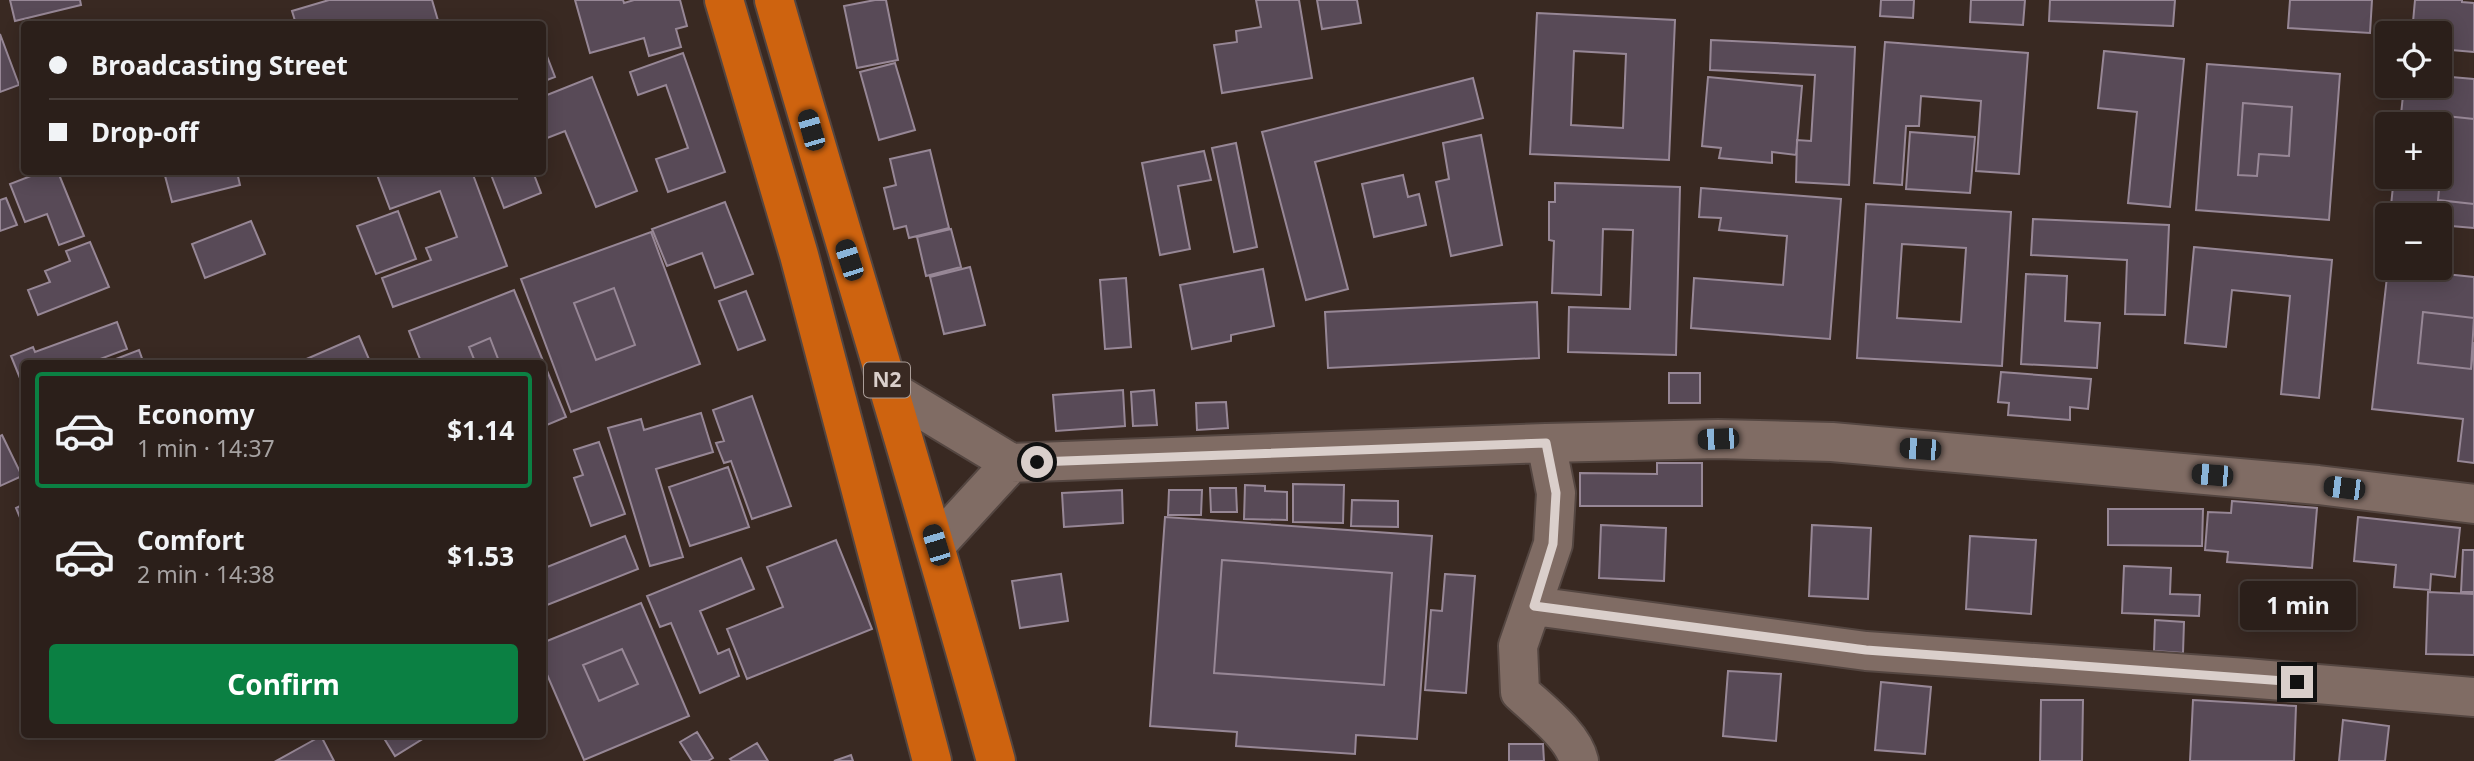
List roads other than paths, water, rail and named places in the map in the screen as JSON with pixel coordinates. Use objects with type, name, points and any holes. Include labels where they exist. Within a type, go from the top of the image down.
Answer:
[{"type":"highway","name":"N2","points":[[724,0],[799,255],[932,761]]},
{"type":"highway","name":"N2","points":[[774,0],[841,234],[936,545],[996,761]]},
{"type":"street","points":[[890,390],[1011,463],[1546,443],[1718,439],[1832,442],[2318,485],[2474,504]]},
{"type":"street","points":[[1546,443],[1556,493],[1553,544],[1534,606],[1518,646],[1520,692],[1549,719],[1576,751],[1579,761]]},
{"type":"street","points":[[936,545],[1011,463]]},
{"type":"street","points":[[1534,606],[1866,650],[2246,677],[2474,697]]}]
